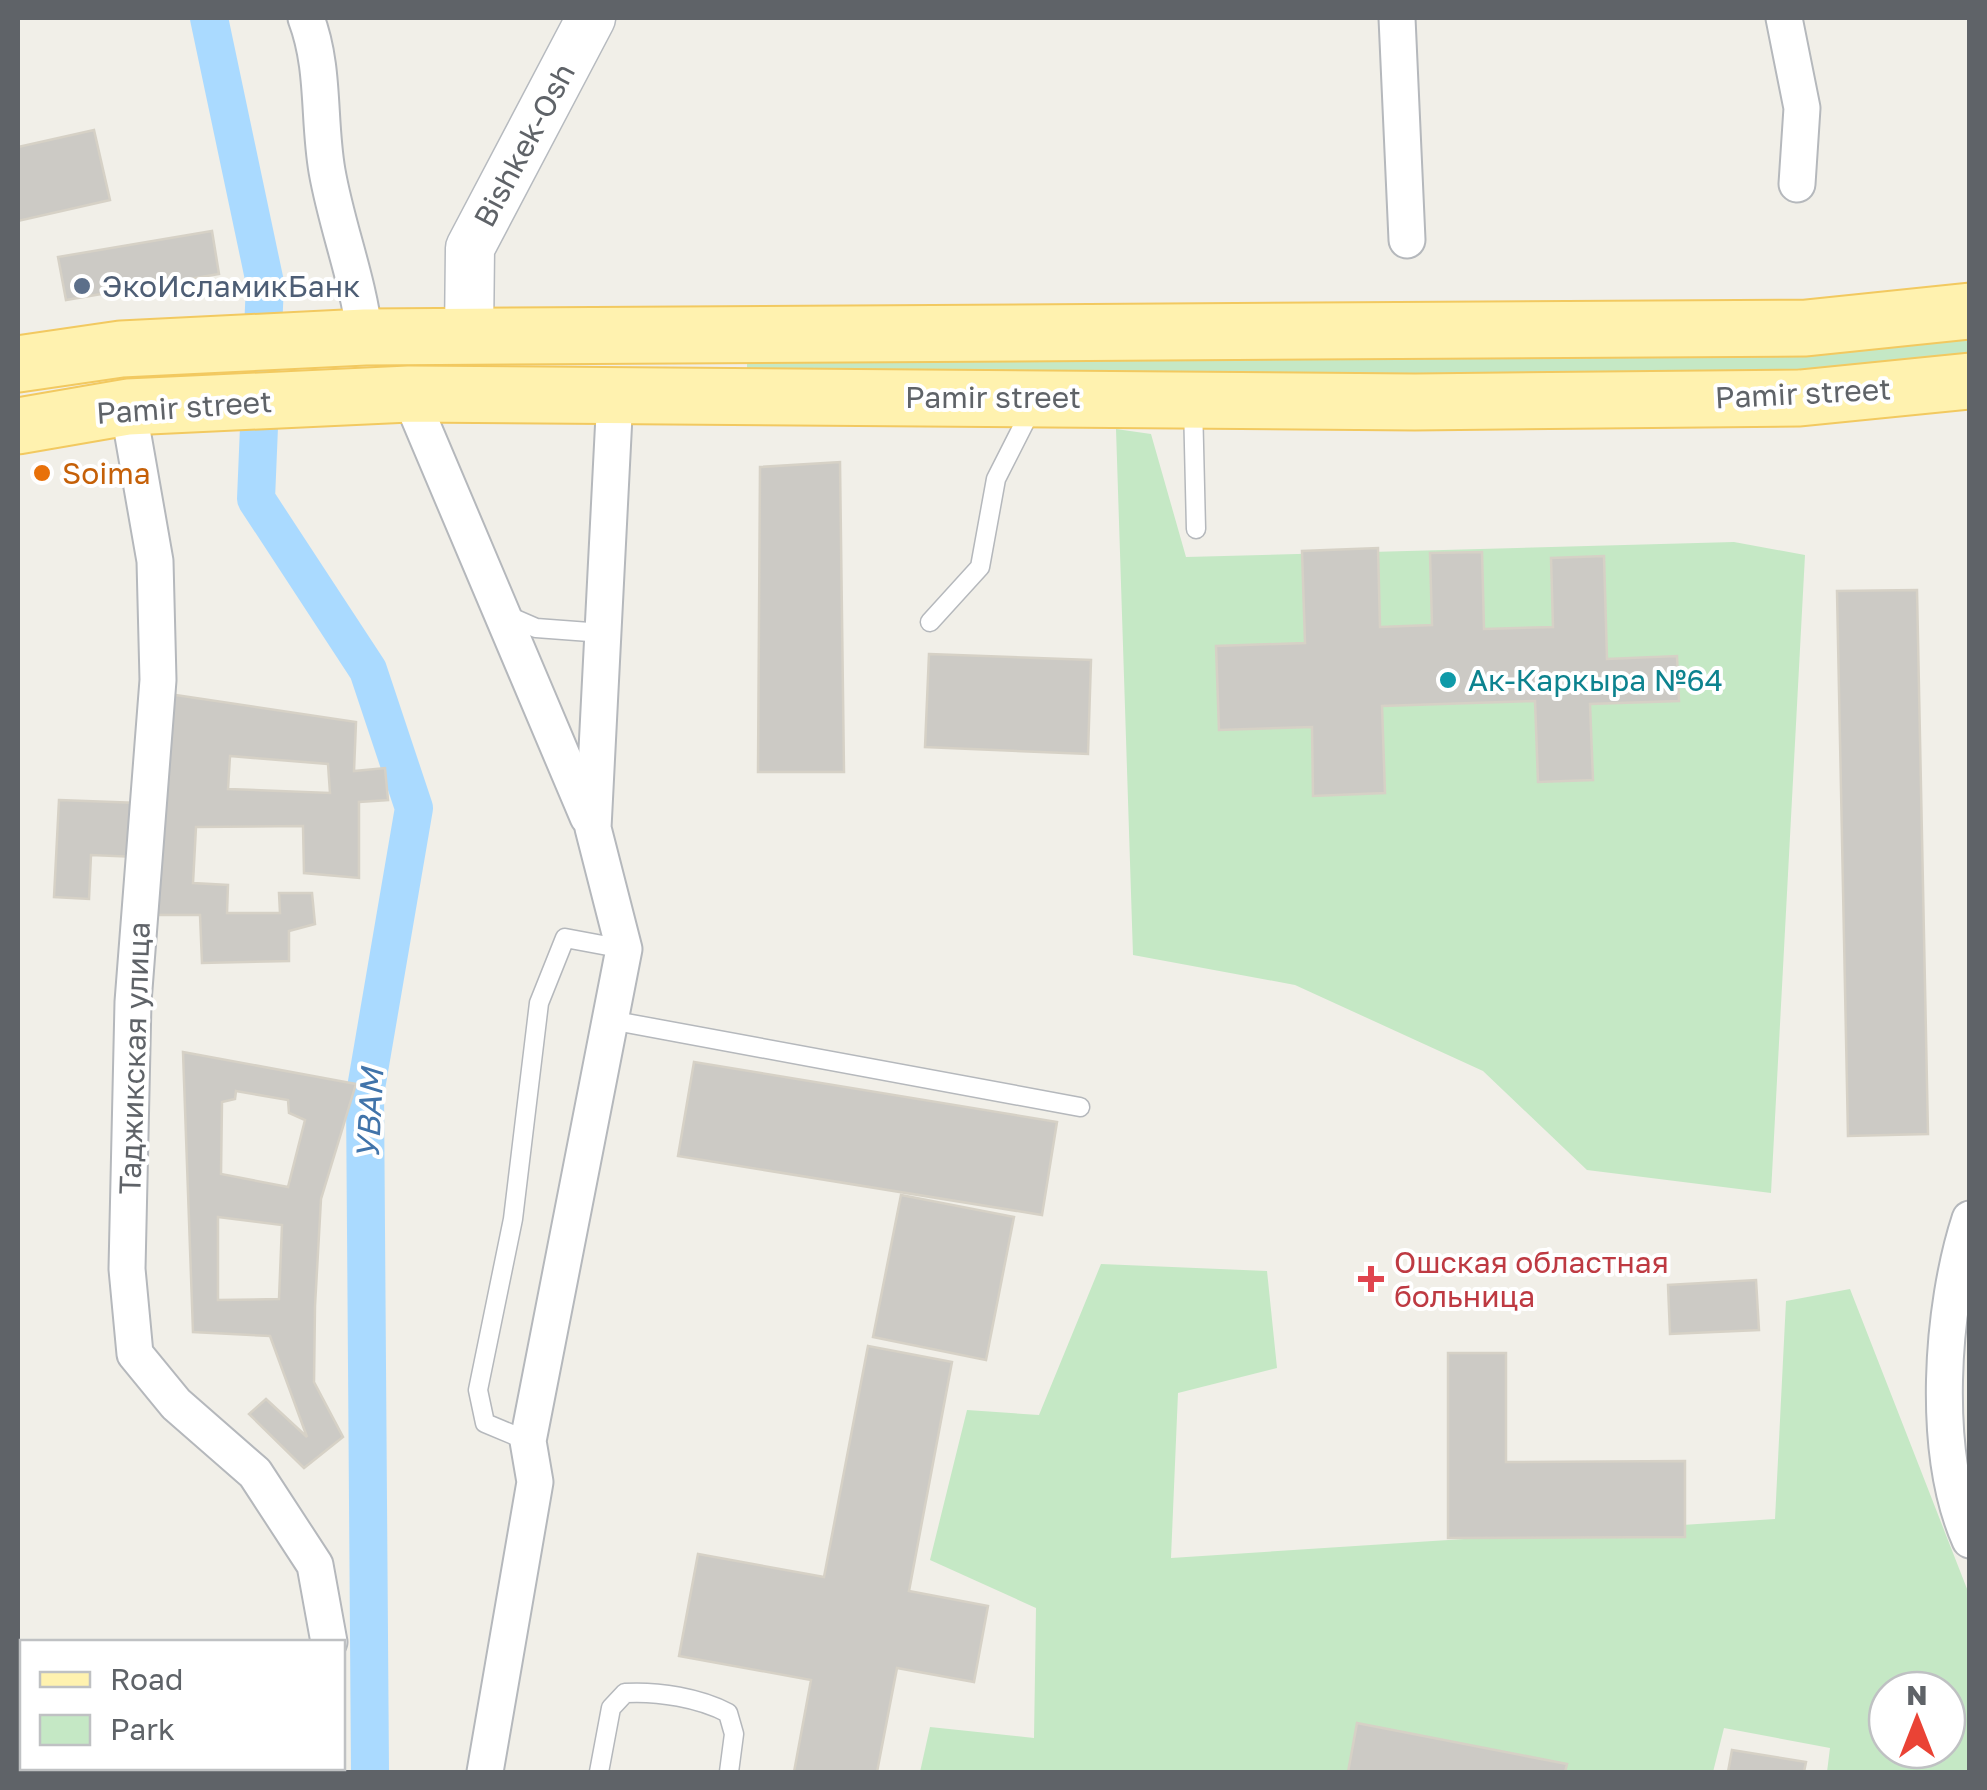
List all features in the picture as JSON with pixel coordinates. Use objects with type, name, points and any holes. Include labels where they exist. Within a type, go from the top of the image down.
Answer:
[{"type":"main road","name":"Pamir street","points":[[18,364],[121,349],[366,337],[1806,328],[1970,311]]},
{"type":"main road","points":[[121,349],[128,407]]},
{"type":"main road","name":"Pamir street","points":[[18,426],[128,407],[409,394],[1415,402],[1800,398],[1970,381]]},
{"type":"street","points":[[306,18],[319,58],[334,208],[358,280],[366,337]]},
{"type":"street","name":"Bishkek-Osh","points":[[469,336],[470,248],[591,18]]},
{"type":"street","points":[[1397,18],[1407,240]]},
{"type":"street","points":[[1784,18],[1802,108],[1797,184]]},
{"type":"street","points":[[409,394],[593,828],[624,949],[528,1441],[535,1482],[485,1772]]},
{"type":"street","points":[[593,828],[615,396]]},
{"type":"street","name":"Таджикская улица","points":[[128,407],[155,561],[158,680],[133,1002],[127,1269],[135,1354],[176,1404],[255,1473],[315,1565],[329,1640]]},
{"type":"street","points":[[1970,1219],[1952,1274],[1943,1409],[1962,1522],[1970,1540]]},
{"type":"lane","points":[[930,622],[980,567],[996,479],[1038,397]]},
{"type":"lane","points":[[1193,398],[1196,529]]},
{"type":"lane","points":[[502,612],[536,628],[603,632]]},
{"type":"lane","points":[[528,1441],[485,1424],[478,1390],[514,1219],[539,1003],[565,938],[624,949]]},
{"type":"lane","points":[[610,1020],[1080,1107]]},
{"type":"lane","points":[[599,1772],[610,1708],[625,1692],[714,1705],[728,1713],[734,1734],[729,1772]]},
{"type":"green space","points":[[1970,338],[1969,360],[1816,376],[747,376],[747,357]]},
{"type":"green space","points":[[1116,429],[1151,434],[1186,557],[1734,542],[1805,555],[1771,1193],[1587,1170],[1483,1071],[1295,985],[1133,955]]},
{"type":"green space","points":[[1101,1264],[1267,1271],[1277,1368],[1178,1393],[1171,1558],[1775,1519],[1786,1301],[1850,1289],[1969,1594],[1969,1772],[1827,1772],[1830,1748],[1724,1728],[1713,1772],[920,1772],[930,1727],[1034,1738],[1036,1608],[930,1560],[967,1410],[1039,1415]]},
{"type":"building","points":[[94,130],[110,200],[18,221],[18,147]]},
{"type":"building","points":[[212,231],[219,274],[66,300],[58,257]]},
{"type":"building","points":[[840,462],[844,772],[758,772],[760,467]]},
{"type":"building","name":"Ак-Каркыра №64","points":[[1378,548],[1380,627],[1432,625],[1430,553],[1482,552],[1484,629],[1553,627],[1551,558],[1604,556],[1607,659],[1677,656],[1679,701],[1590,704],[1593,780],[1538,782],[1535,701],[1382,706],[1385,793],[1313,796],[1312,727],[1219,730],[1216,646],[1305,643],[1302,551]]},
{"type":"building","points":[[1917,590],[1928,1134],[1848,1136],[1837,591]]},
{"type":"building","points":[[929,654],[1091,660],[1088,754],[925,747]]},
{"type":"building","points":[[169,694],[356,722],[354,771],[385,768],[388,800],[359,802],[359,878],[304,873],[303,826],[196,827],[193,883],[228,885],[227,913],[280,913],[279,893],[312,893],[315,924],[289,931],[289,961],[202,963],[200,915],[156,915]],"holes":[[[230,756],[328,764],[330,793],[228,789]]]},
{"type":"building","points":[[59,800],[139,803],[137,857],[91,855],[89,899],[54,897]]},
{"type":"building","points":[[183,1052],[356,1084],[321,1199],[315,1306],[314,1382],[343,1437],[304,1468],[249,1414],[266,1399],[307,1437],[270,1336],[193,1332]],"holes":[[[236,1091],[288,1100],[289,1113],[305,1120],[288,1187],[221,1174],[222,1102],[235,1099]],[[218,1217],[282,1225],[279,1299],[218,1300]]]},
{"type":"building","points":[[694,1062],[1057,1122],[1042,1215],[678,1156]]},
{"type":"building","points":[[901,1195],[1014,1217],[986,1360],[873,1337]]},
{"type":"building","points":[[1756,1280],[1759,1330],[1670,1334],[1668,1285]]},
{"type":"building","points":[[868,1346],[952,1362],[909,1591],[988,1606],[974,1682],[897,1668],[877,1772],[794,1772],[811,1680],[679,1656],[698,1554],[824,1577]]},
{"type":"building","points":[[1448,1353],[1506,1353],[1506,1462],[1685,1461],[1685,1537],[1448,1538]]},
{"type":"building","points":[[1357,1723],[1567,1764],[1565,1772],[1348,1772]]},
{"type":"building","points":[[1732,1750],[1806,1762],[1804,1772],[1728,1772]]},
{"type":"waterway","name":"УВАМ","points":[[209,18],[265,283],[256,499],[368,670],[414,808],[365,1094],[370,1772]]},
{"type":"place","name":"ЭкоИсламикБанк","points":[[82,286]]},
{"type":"place","name":"Soima","points":[[42,473]]},
{"type":"place","name":"Ак-Каркыра №64","points":[[1448,680]]},
{"type":"place","name":"Ошская областная больница","points":[[1371,1279]]}]
